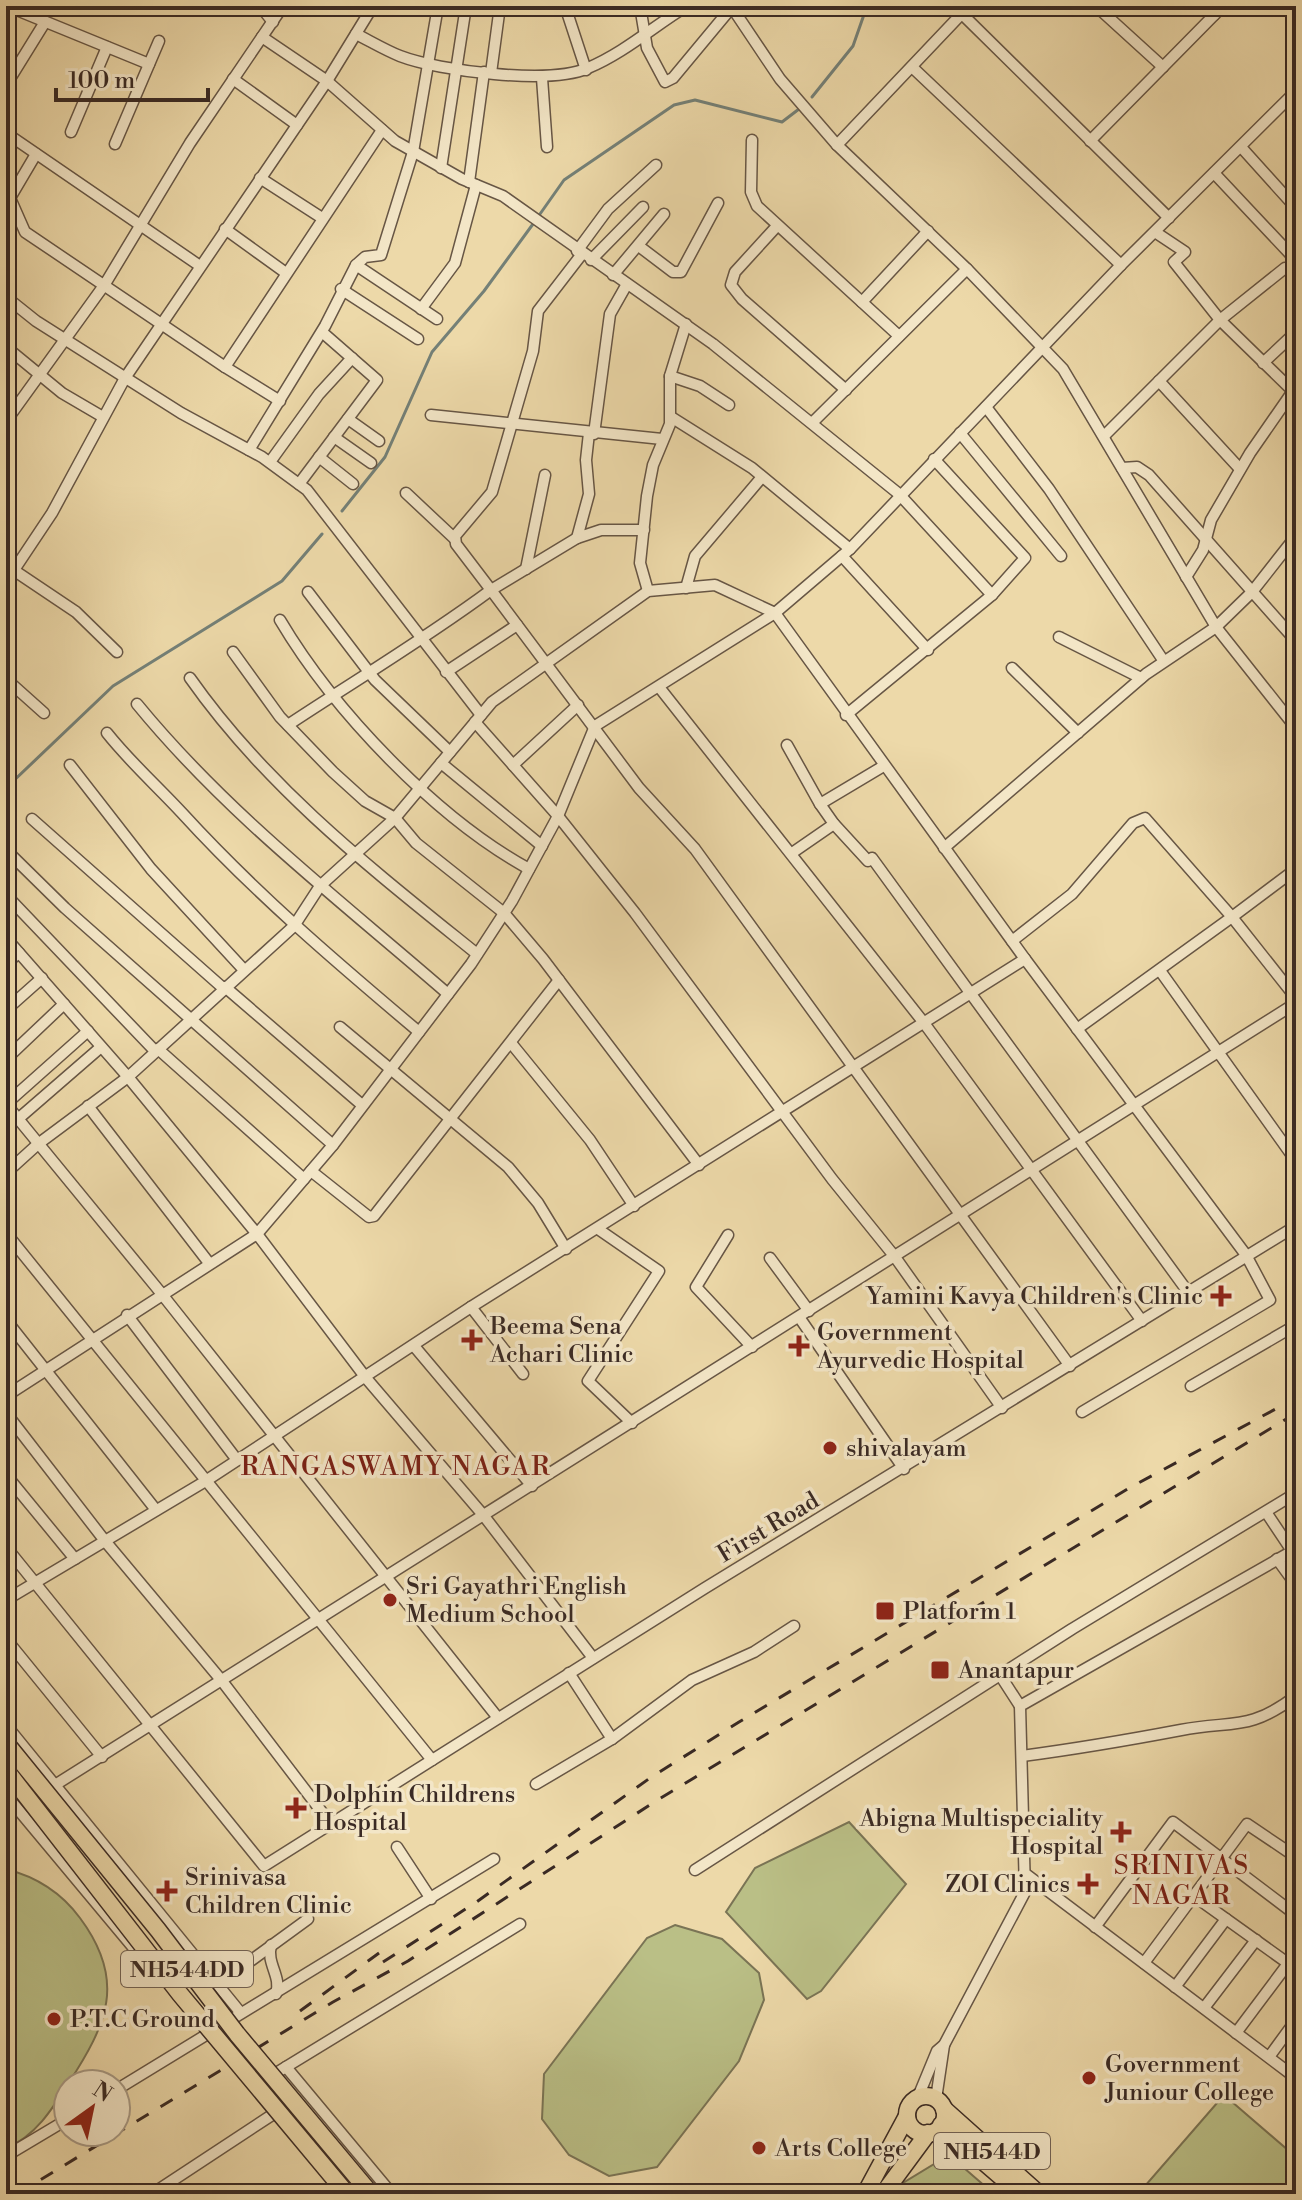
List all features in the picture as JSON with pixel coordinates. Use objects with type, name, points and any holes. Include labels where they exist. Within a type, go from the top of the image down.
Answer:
[{"type":"highway","name":"NH544DD","points":[[6,1743],[158,1930],[237,2034],[371,2194]]},
{"type":"highway","name":"NH544DD","points":[[6,1770],[335,2192]]},
{"type":"highway","name":"NH544D","points":[[865,2194],[907,2116],[909,2105],[918,2097],[1021,2194]]},
{"type":"highway","name":"NH544D","points":[[907,2116],[912,2127],[937,2117]]},
{"type":"highway","name":"NH544D","points":[[883,2194],[937,2117]]},
{"type":"highway","name":"NH544D","points":[[937,2117],[1039,2194]]},
{"type":"street","points":[[7,6],[149,64]]},
{"type":"street","points":[[260,6],[273,22]]},
{"type":"street","points":[[7,417],[68,340],[190,143],[283,6]]},
{"type":"street","points":[[6,582],[10,568],[52,513],[125,378],[327,81],[373,6]]},
{"type":"street","points":[[249,450],[322,332],[341,289],[356,265],[365,257],[381,255],[413,152],[438,6]]},
{"type":"street","points":[[441,168],[466,6]]},
{"type":"street","points":[[421,309],[455,263],[472,183],[500,6]]},
{"type":"street","points":[[565,6],[586,70]]},
{"type":"street","points":[[640,6],[647,48],[665,82],[673,78],[731,6],[780,79],[837,145],[1046,347],[1104,436],[1216,627],[1296,728]]},
{"type":"street","points":[[356,34],[402,57],[487,73],[542,78],[586,70],[620,52],[687,6]]},
{"type":"street","points":[[1096,6],[1163,67]]},
{"type":"street","points":[[1206,6],[1214,15]]},
{"type":"street","points":[[1090,141],[1223,6]]},
{"type":"street","points":[[837,145],[965,10],[1090,141],[1169,218]]},
{"type":"street","points":[[6,85],[45,22]]},
{"type":"street","points":[[262,37],[327,81],[382,130],[413,152],[503,196],[583,255],[686,324],[899,494],[992,595]]},
{"type":"street","points":[[115,144],[159,41]]},
{"type":"street","points":[[71,132],[107,47]]},
{"type":"street","points":[[912,67],[1121,265]]},
{"type":"street","points":[[542,78],[547,147]]},
{"type":"street","points":[[233,79],[297,125]]},
{"type":"street","points":[[6,1396],[89,1339],[257,1234],[333,1145],[477,954],[504,913],[558,816],[595,726],[775,613],[846,552],[899,494],[1046,347],[1121,265],[1295,94]]},
{"type":"street","points":[[225,367],[382,130]]},
{"type":"street","points":[[6,133],[200,266]]},
{"type":"street","points":[[752,140],[753,198],[777,226],[899,336]]},
{"type":"street","points":[[1241,147],[1296,208]]},
{"type":"street","points":[[36,154],[10,198],[25,232],[280,401]]},
{"type":"street","points":[[455,539],[460,528],[490,497],[535,345],[538,311],[583,255],[608,209],[656,165]]},
{"type":"street","points":[[1214,173],[1295,258]]},
{"type":"street","points":[[260,178],[322,218]]},
{"type":"street","points":[[640,247],[673,272],[681,272],[718,203]]},
{"type":"street","points":[[583,255],[643,207]]},
{"type":"street","points":[[613,275],[640,247],[664,214]]},
{"type":"street","points":[[777,226],[735,272],[731,285],[742,299],[846,390]]},
{"type":"street","points":[[225,229],[286,273]]},
{"type":"street","points":[[862,302],[928,231]]},
{"type":"street","points":[[1155,232],[1185,252],[1174,262],[1220,320],[1294,392],[1240,469],[1211,520],[1207,541],[1186,577]]},
{"type":"street","points":[[356,265],[437,319]]},
{"type":"street","points":[[1104,436],[1220,320],[1285,268]]},
{"type":"street","points":[[812,423],[967,269]]},
{"type":"street","points":[[577,538],[589,494],[586,460],[610,314],[627,284]]},
{"type":"street","points":[[341,289],[418,339]]},
{"type":"street","points":[[6,297],[125,378],[270,462],[299,484],[324,509],[513,765],[558,816],[895,1257],[1002,1408]]},
{"type":"street","points":[[648,591],[640,563],[653,465],[671,417],[670,376],[686,324]]},
{"type":"street","points":[[299,484],[377,380],[322,332]]},
{"type":"street","points":[[1263,363],[1296,332]]},
{"type":"street","points":[[6,347],[39,374],[103,417]]},
{"type":"street","points":[[270,462],[319,394],[352,358]]},
{"type":"street","points":[[670,376],[700,386],[729,405]]},
{"type":"street","points":[[1159,381],[1240,469]]},
{"type":"street","points":[[986,407],[1049,489],[1163,660]]},
{"type":"street","points":[[431,415],[662,439]]},
{"type":"street","points":[[671,417],[762,477],[846,552],[928,650]]},
{"type":"street","points":[[348,419],[379,441]]},
{"type":"street","points":[[960,433],[1061,556]]},
{"type":"street","points":[[334,437],[371,463]]},
{"type":"street","points":[[319,457],[353,484]]},
{"type":"street","points":[[846,715],[992,595],[1025,558],[934,459]]},
{"type":"street","points":[[1122,468],[1137,467],[1149,475],[1296,641]]},
{"type":"street","points":[[526,569],[545,475]]},
{"type":"street","points":[[686,588],[695,556],[762,477]]},
{"type":"street","points":[[406,493],[455,539],[545,665],[595,726],[639,788],[695,849],[851,1069],[963,1214],[1070,1366]]},
{"type":"street","points":[[288,725],[368,672],[423,641],[491,590],[577,538],[601,530],[644,530]]},
{"type":"street","points":[[944,848],[1163,660],[1216,627],[1252,592],[1296,536]]},
{"type":"street","points":[[10,568],[76,612],[117,652]]},
{"type":"street","points":[[6,1173],[38,1144],[128,1077],[294,926],[320,886],[395,818],[492,702],[648,591],[715,585],[775,613],[882,767],[1246,1255],[1269,1302],[1082,1412]]},
{"type":"street","points":[[308,592],[368,672],[398,706],[450,752]]},
{"type":"street","points":[[280,620],[331,696],[421,786],[477,835],[529,869]]},
{"type":"street","points":[[446,672],[517,625]]},
{"type":"street","points":[[1059,637],[1141,678]]},
{"type":"street","points":[[233,652],[288,725],[365,801],[395,818],[416,843],[504,913],[559,980],[699,1165]]},
{"type":"street","points":[[1012,668],[1078,733]]},
{"type":"street","points":[[190,678],[242,747],[354,855],[477,954]]},
{"type":"street","points":[[6,679],[44,713]]},
{"type":"street","points":[[659,687],[924,1023],[1142,1321]]},
{"type":"street","points":[[137,704],[212,789],[320,886],[448,994]]},
{"type":"street","points":[[513,765],[578,705]]},
{"type":"street","points":[[107,733],[126,758],[208,843],[294,926],[419,1032]]},
{"type":"street","points":[[787,745],[834,824],[870,860],[973,994],[1188,1292]]},
{"type":"street","points":[[441,763],[542,846]]},
{"type":"street","points":[[70,765],[151,869],[244,970]]},
{"type":"street","points":[[820,804],[882,767]]},
{"type":"street","points":[[55,1785],[1034,1170],[1296,1000],[1232,917],[1145,818],[1133,823],[1072,894],[1012,941]]},
{"type":"street","points":[[32,819],[362,1105]]},
{"type":"street","points":[[792,853],[834,824]]},
{"type":"street","points":[[6,850],[65,908],[333,1145]]},
{"type":"street","points":[[1077,1029],[1161,972],[1296,869]]},
{"type":"street","points":[[6,895],[157,1050],[307,1175],[372,1218],[559,980]]},
{"type":"street","points":[[6,938],[128,1077],[257,1234],[366,1378],[484,1516],[593,1658]]},
{"type":"street","points":[[6,963],[19,953]]},
{"type":"street","points":[[6,1600],[204,1482],[471,1307],[1025,959]]},
{"type":"street","points":[[1161,972],[1296,1161]]},
{"type":"street","points":[[6,992],[10,1006],[42,978]]},
{"type":"street","points":[[6,1059],[64,1004]]},
{"type":"street","points":[[340,1027],[521,1180],[566,1249]]},
{"type":"street","points":[[88,1031],[6,1104],[161,1293],[498,1718]]},
{"type":"street","points":[[511,1043],[590,1140],[634,1206]]},
{"type":"street","points":[[18,1119],[101,1047]]},
{"type":"street","points":[[88,1106],[209,1263]]},
{"type":"street","name":"First Road","points":[[150,1727],[264,1866],[593,1658],[1296,1226]]},
{"type":"street","points":[[598,1229],[659,1271],[588,1381],[632,1423]]},
{"type":"street","points":[[6,1233],[317,1622],[432,1760]]},
{"type":"street","points":[[728,1235],[696,1287],[752,1347]]},
{"type":"street","points":[[770,1258],[904,1469]]},
{"type":"street","points":[[471,1307],[523,1374]]},
{"type":"street","points":[[127,1315],[237,1460]]},
{"type":"street","points":[[6,1320],[156,1510]]},
{"type":"street","points":[[1191,1386],[1296,1325]]},
{"type":"street","points":[[414,1346],[532,1486]]},
{"type":"street","points":[[6,1413],[105,1541],[222,1681],[331,1824]]},
{"type":"street","points":[[6,1475],[75,1559]]},
{"type":"street","points":[[695,1870],[1000,1675],[1296,1493]]},
{"type":"street","points":[[1020,1706],[1294,1550],[1266,1512]]},
{"type":"street","points":[[6,1547],[150,1727]]},
{"type":"street","points":[[1277,1559],[1296,1585]]},
{"type":"street","points":[[536,1784],[612,1739],[692,1680],[743,1658],[794,1626]]},
{"type":"street","points":[[6,1639],[102,1757]]},
{"type":"street","points":[[569,1673],[612,1739]]},
{"type":"street","points":[[918,2097],[937,2051],[944,2045],[1025,1892],[1027,1875],[1020,1706],[1000,1675]]},
{"type":"street","points":[[1022,1756],[1185,1729],[1241,1725],[1277,1710],[1296,1696]]},
{"type":"street","points":[[6,1725],[240,2012]]},
{"type":"street","points":[[6,1795],[206,2033]]},
{"type":"street","points":[[1095,1927],[1173,1822],[1296,1915]]},
{"type":"street","points":[[1144,1963],[1247,1824],[1296,1857]]},
{"type":"street","points":[[397,1847],[431,1899]]},
{"type":"street","points":[[132,2080],[494,1859]]},
{"type":"street","points":[[1027,1875],[1296,2078]]},
{"type":"street","points":[[1194,1896],[1292,1966]]},
{"type":"street","points":[[249,1962],[308,1919]]},
{"type":"street","points":[[1175,1987],[1226,1919]]},
{"type":"street","points":[[335,2192],[256,2086],[520,1924]]},
{"type":"street","points":[[1204,2008],[1256,1940]]},
{"type":"street","points":[[271,1945],[268,1958],[279,1981],[276,1994]]},
{"type":"street","points":[[1236,2033],[1292,1966],[1296,1953]]},
{"type":"street","points":[[1269,2057],[1296,2020]]},
{"type":"street","points":[[937,2117],[944,2045]]},
{"type":"street","points":[[286,2067],[392,2194]]},
{"type":"street","points":[[152,2194],[275,2113]]},
{"type":"street","points":[[6,2156],[52,2129]]},
{"type":"green space","points":[[849,1822],[906,1884],[821,1991],[807,1999],[726,1912],[755,1868]]},
{"type":"green space","name":"P.T.C Ground","points":[[6,1869],[28,1876],[65,1900],[95,1941],[107,1982],[101,2022],[82,2062],[78,2068],[52,2068],[52,2108],[26,2137],[6,2148]]},
{"type":"green space","points":[[675,1925],[722,1939],[759,1973],[764,2000],[739,2061],[657,2167],[609,2176],[569,2155],[542,2119],[544,2074],[647,1938]]},
{"type":"green space","points":[[1224,2095],[1296,2157],[1296,2194],[1138,2194]]},
{"type":"green space","points":[[949,2155],[994,2194],[894,2194],[898,2186]]},
{"type":"waterway","points":[[812,97],[853,46],[867,6]]},
{"type":"waterway","points":[[540,214],[564,180],[674,105],[695,100],[782,122],[799,109]]},
{"type":"waterway","points":[[342,511],[385,457],[432,352],[484,291],[533,224]]},
{"type":"waterway","points":[[6,788],[113,686],[282,581],[322,534]]},
{"type":"railway","points":[[383,1962],[475,1903],[650,1778],[739,1722],[1131,1487],[1296,1398]]},
{"type":"railway","points":[[17,2194],[333,2002],[408,1961],[656,1801],[1296,1413]]},
{"type":"railway","points":[[300,2011],[390,1945]]},
{"type":"place","name":"Yamini Kavya Children's Clinic","points":[[1221,1296]]},
{"type":"place","name":"Beema Sena Achari Clinic","points":[[472,1340]]},
{"type":"place","name":"Government Ayurvedic Hospital","points":[[799,1346]]},
{"type":"place","name":"shivalayam","points":[[830,1448]]},
{"type":"place","name":"Sri Gayathri English Medium School","points":[[390,1600]]},
{"type":"place","name":"Platform 1","points":[[885,1611]]},
{"type":"place","name":"Anantapur","points":[[940,1670]]},
{"type":"place","name":"Dolphin Childrens Hospital","points":[[296,1808]]},
{"type":"place","name":"Abigna Multispeciality Hospital","points":[[1121,1832]]},
{"type":"place","name":"ZOI Clinics","points":[[1088,1884]]},
{"type":"place","name":"Srinivasa Children Clinic","points":[[167,1891]]},
{"type":"place","name":"P.T.C Ground","points":[[54,2019]]},
{"type":"place","name":"Government Juniour College","points":[[1089,2078]]},
{"type":"place","name":"Arts College","points":[[759,2148]]},
{"type":"district","name":"RANGASWAMY NAGAR","points":[[396,1466]]},
{"type":"district","name":"SRINIVAS NAGAR","points":[[1182,1880]]}]
